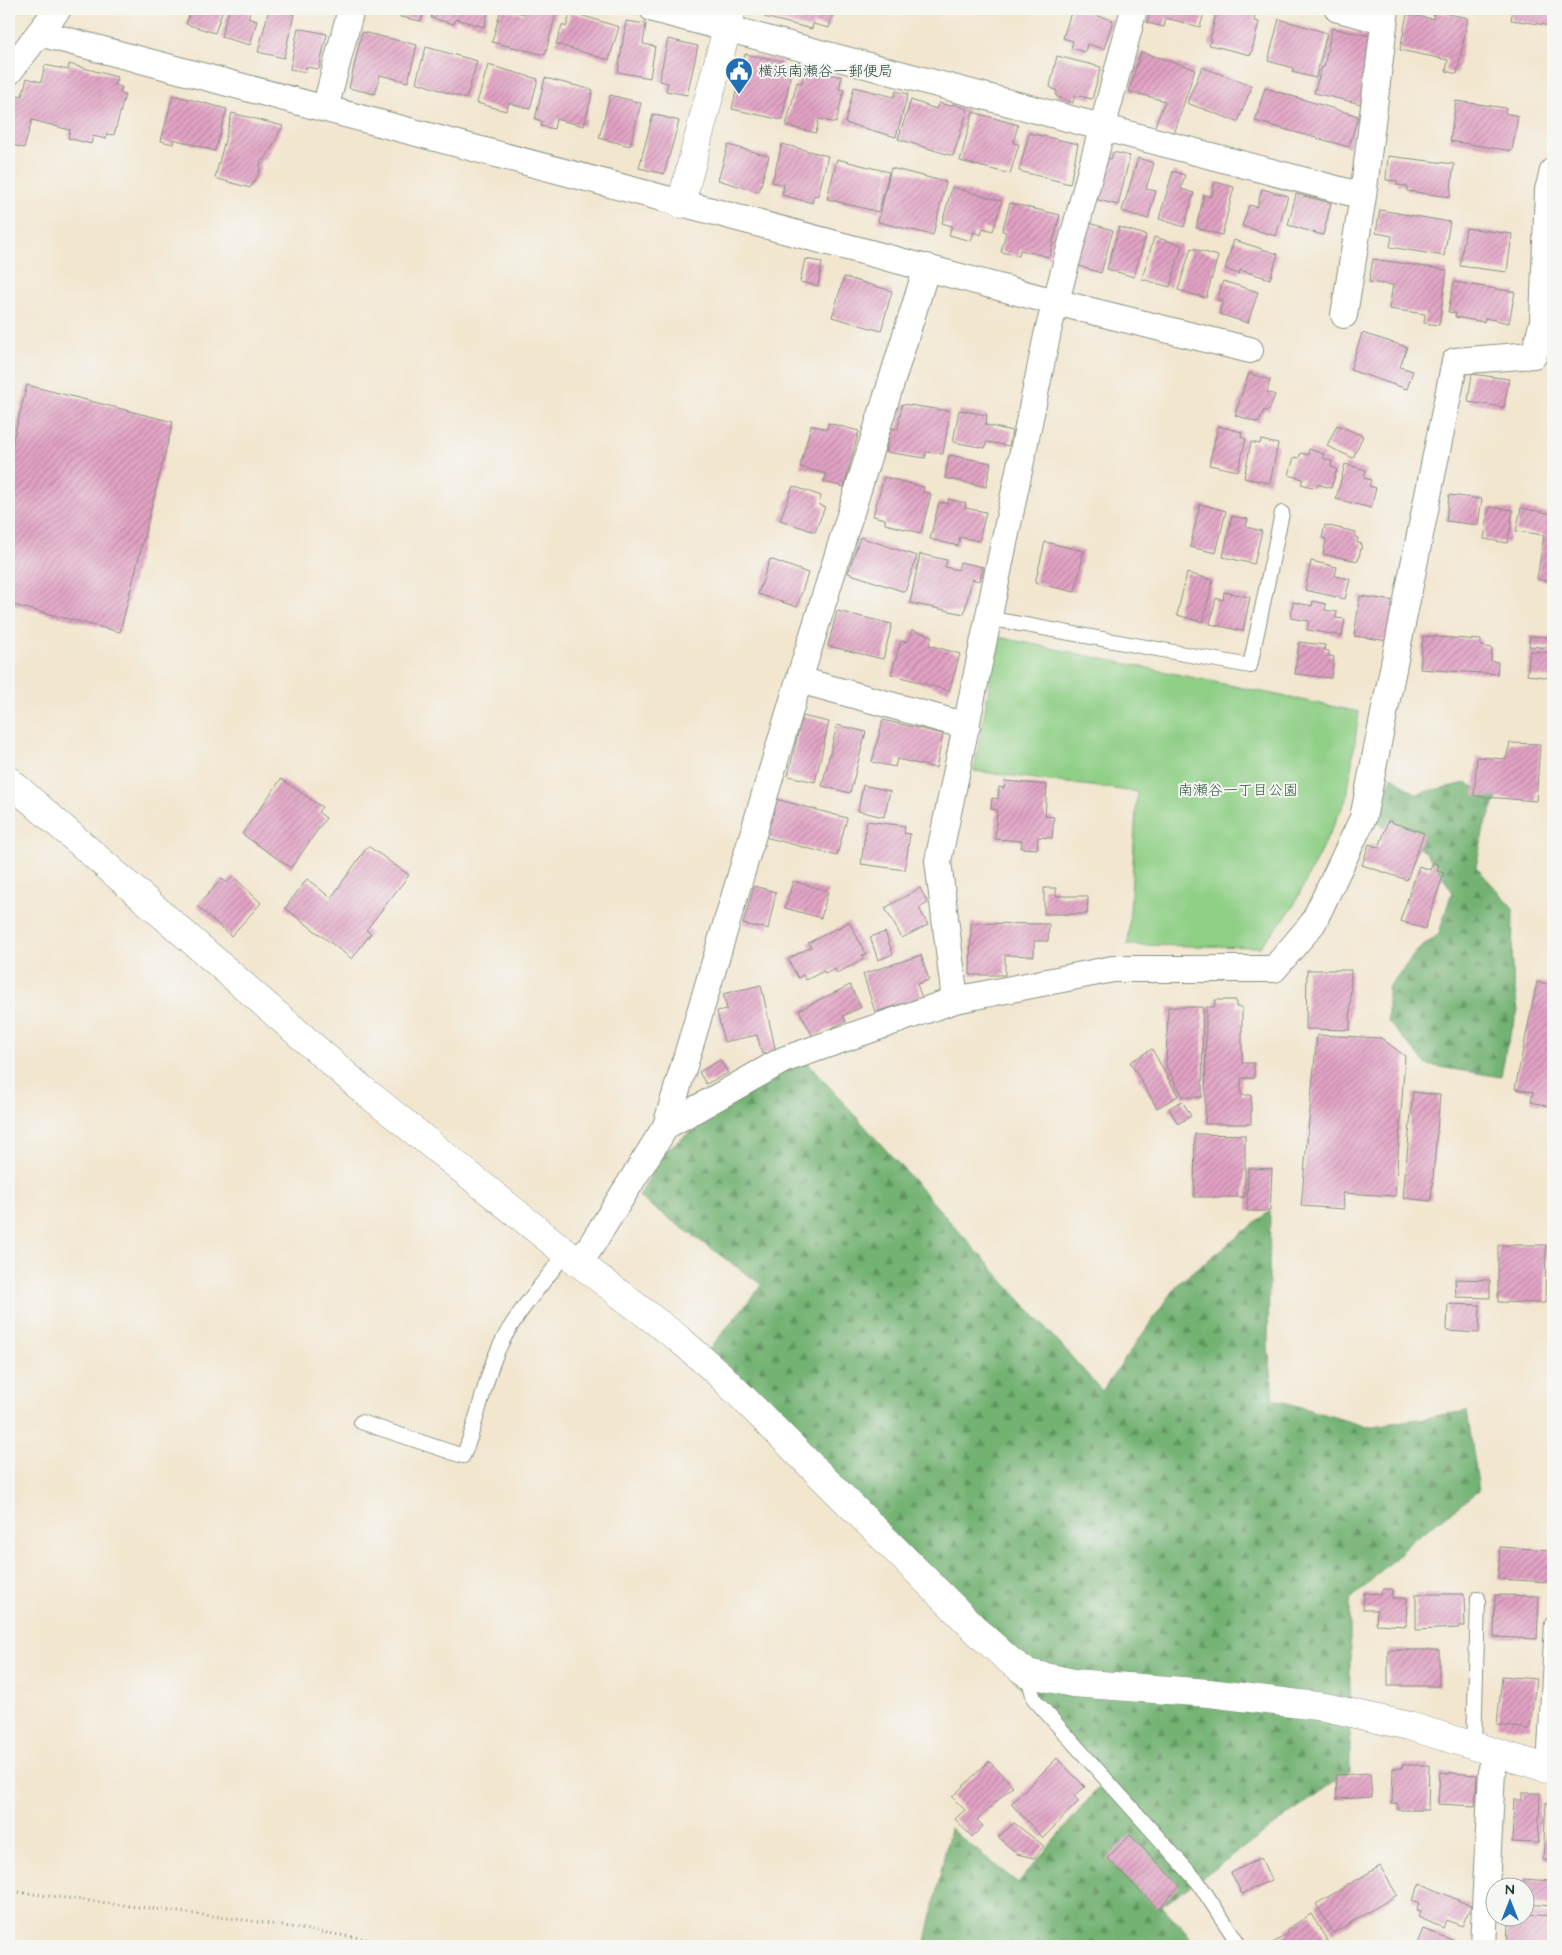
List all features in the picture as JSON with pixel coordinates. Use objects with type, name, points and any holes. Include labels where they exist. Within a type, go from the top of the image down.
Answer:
[{"type":"street","points":[[9,72],[58,9]]},
{"type":"street","points":[[325,109],[351,9]]},
{"type":"street","points":[[653,9],[729,18],[1103,128],[1362,196]]},
{"type":"street","points":[[954,1000],[938,861],[1055,302],[1134,9]]},
{"type":"street","points":[[1338,9],[1386,15],[1344,315]]},
{"type":"street","points":[[680,204],[729,18]]},
{"type":"street","points":[[39,33],[680,204],[1055,302],[1250,350]]},
{"type":"street","points":[[666,1126],[784,1060],[954,1000],[1113,969],[1274,969],[1313,923],[1363,818],[1455,361],[1534,355],[1543,321],[1548,190],[1553,171]]},
{"type":"street","points":[[573,1258],[666,1126],[799,680],[927,267]]},
{"type":"street","points":[[799,680],[967,726]]},
{"type":"street","points":[[9,781],[362,1089],[573,1258],[679,1339],[718,1373],[981,1635],[1010,1661],[1027,1673],[1073,1683],[1209,1693],[1324,1707],[1409,1726],[1549,1769]]},
{"type":"street","points":[[1483,1749],[1483,1946]]},
{"type":"lane","points":[[988,618],[1250,666],[1282,513]]},
{"type":"lane","points":[[361,1422],[463,1456],[473,1433],[482,1392],[496,1355],[513,1324],[573,1258]]},
{"type":"lane","points":[[1478,1598],[1483,1749]]},
{"type":"lane","points":[[1549,1769],[1552,1623]]},
{"type":"lane","points":[[1027,1673],[1034,1699],[1198,1882],[1240,1946]]},
{"type":"path","points":[[9,1891],[252,1921],[409,1946]]},
{"type":"green space","name":"南瀬谷一丁目公園","points":[[998,637],[1359,712],[1347,798],[1292,909],[1260,947],[1128,945],[1137,792],[974,771]]},
{"type":"green space","points":[[1392,776],[1415,794],[1466,783],[1497,798],[1484,828],[1476,867],[1513,908],[1512,971],[1518,1011],[1506,1049],[1501,1077],[1427,1065],[1388,1022],[1388,988],[1417,951],[1439,934],[1452,891],[1426,852],[1374,820]]},
{"type":"green space","points":[[800,1054],[1102,1391],[1179,1283],[1270,1211],[1268,1347],[1274,1399],[1367,1427],[1467,1411],[1479,1491],[1415,1538],[1350,1601],[1350,1771],[1162,1906],[1198,1946],[925,1946],[950,1829],[1018,1883],[1103,1782],[968,1627],[705,1354],[762,1285],[639,1197],[663,1152]]},
{"type":"building","points":[[191,9],[223,9],[215,33],[186,24]]},
{"type":"building","points":[[229,9],[251,9],[248,18],[257,21],[250,45],[221,37]]},
{"type":"building","points":[[269,9],[294,14],[284,58],[258,52]]},
{"type":"building","points":[[390,9],[424,9],[421,21],[400,17],[401,12]]},
{"type":"building","points":[[433,9],[489,9],[484,27],[456,19],[454,24],[431,18]]},
{"type":"building","points":[[501,9],[524,14],[525,9],[557,10],[545,55],[492,42]]},
{"type":"building","points":[[767,9],[834,9],[829,28],[813,24],[812,29],[764,17]]},
{"type":"building","points":[[1072,9],[1113,20],[1104,49],[1087,44],[1085,52],[1071,48],[1073,41],[1063,38]]},
{"type":"building","points":[[1151,9],[1205,9],[1200,27],[1166,18],[1164,27],[1147,23]]},
{"type":"building","points":[[1217,9],[1256,9],[1254,21],[1259,22],[1251,55],[1209,45]]},
{"type":"building","points":[[1513,9],[1553,9],[1553,26],[1511,20]]},
{"type":"building","points":[[1434,11],[1468,18],[1457,74],[1446,71],[1448,60],[1400,50],[1407,14],[1433,19]]},
{"type":"building","points":[[571,12],[619,27],[609,60],[556,44],[562,25],[566,27]]},
{"type":"building","points":[[1279,19],[1327,33],[1316,78],[1292,72],[1293,68],[1268,61]]},
{"type":"building","points":[[626,21],[646,24],[643,44],[655,46],[650,78],[618,72]]},
{"type":"building","points":[[298,28],[327,34],[319,69],[306,67],[305,72],[290,69]]},
{"type":"building","points":[[1332,28],[1370,36],[1361,104],[1314,93],[1322,67],[1324,67]]},
{"type":"building","points":[[362,32],[417,45],[408,82],[380,75],[375,94],[349,88]]},
{"type":"building","points":[[668,39],[698,46],[687,95],[666,91],[668,83],[659,81]]},
{"type":"building","points":[[426,47],[477,61],[466,99],[416,82]]},
{"type":"building","points":[[1141,52],[1195,69],[1174,134],[1154,128],[1165,101],[1129,91]]},
{"type":"building","points":[[745,54],[783,61],[780,69],[791,72],[782,120],[732,109]]},
{"type":"building","points":[[1057,56],[1101,67],[1092,99],[1075,95],[1073,103],[1056,96],[1057,91],[1050,87]]},
{"type":"building","points":[[69,64],[117,77],[114,85],[122,87],[120,93],[125,95],[114,135],[107,134],[106,139],[93,136],[91,144],[68,138],[70,130],[32,120],[24,148],[9,144],[9,105],[12,93],[22,96],[27,78],[41,82],[45,65],[68,70]]},
{"type":"building","points":[[488,65],[538,79],[530,109],[509,103],[506,111],[477,103]]},
{"type":"building","points":[[1202,67],[1252,86],[1238,122],[1187,103]]},
{"type":"building","points":[[805,69],[842,77],[839,89],[844,90],[836,123],[819,119],[816,133],[786,126],[797,82],[802,83]]},
{"type":"building","points":[[545,78],[593,90],[584,126],[556,119],[554,129],[541,126],[542,121],[535,119]]},
{"type":"building","points":[[854,87],[894,97],[896,91],[908,94],[896,137],[845,123]]},
{"type":"building","points":[[1265,88],[1358,116],[1349,147],[1255,121]]},
{"type":"building","points":[[173,95],[227,109],[215,151],[174,139],[173,144],[161,141]]},
{"type":"building","points":[[610,95],[641,103],[630,146],[599,138]]},
{"type":"building","points":[[911,100],[936,109],[939,103],[950,106],[952,104],[968,109],[953,156],[898,139]]},
{"type":"building","points":[[1456,101],[1506,108],[1505,113],[1518,116],[1512,151],[1450,141]]},
{"type":"building","points":[[973,112],[1018,125],[1013,143],[1019,144],[1010,174],[960,161]]},
{"type":"building","points":[[232,113],[283,126],[265,160],[261,160],[259,174],[250,188],[215,178]]},
{"type":"building","points":[[653,114],[679,121],[664,174],[639,168]]},
{"type":"building","points":[[1029,133],[1078,144],[1070,184],[1019,171]]},
{"type":"building","points":[[782,144],[828,156],[818,196],[814,195],[812,203],[782,195],[784,185],[772,182]]},
{"type":"building","points":[[728,145],[769,156],[759,192],[718,180]]},
{"type":"building","points":[[1113,152],[1130,156],[1118,205],[1095,199],[1105,158],[1111,159]]},
{"type":"building","points":[[1388,156],[1454,164],[1450,197],[1407,191],[1407,186],[1397,185],[1397,181],[1386,180]]},
{"type":"building","points":[[1138,158],[1154,163],[1146,189],[1156,191],[1148,219],[1122,211]]},
{"type":"building","points":[[837,159],[889,172],[879,212],[827,199]]},
{"type":"building","points":[[891,168],[946,182],[933,235],[878,222]]},
{"type":"building","points":[[1173,171],[1185,175],[1181,189],[1194,193],[1184,227],[1159,219]]},
{"type":"building","points":[[1215,182],[1234,187],[1222,235],[1196,228],[1204,195],[1211,197]]},
{"type":"building","points":[[952,187],[1002,201],[993,231],[983,228],[981,235],[974,232],[971,241],[949,235],[952,226],[942,223]]},
{"type":"building","points":[[1262,189],[1288,196],[1276,236],[1242,226],[1249,205],[1257,207]]},
{"type":"building","points":[[1296,194],[1331,203],[1323,235],[1288,225]]},
{"type":"building","points":[[1010,203],[1060,215],[1049,257],[1020,250],[1019,256],[1001,252],[1006,232],[1002,231]]},
{"type":"building","points":[[1380,210],[1450,222],[1444,256],[1390,247],[1392,236],[1376,233]]},
{"type":"building","points":[[1085,222],[1113,230],[1101,273],[1073,264]]},
{"type":"building","points":[[1119,227],[1146,235],[1134,277],[1107,269]]},
{"type":"building","points":[[1466,228],[1512,234],[1507,272],[1460,266]]},
{"type":"building","points":[[1154,237],[1182,245],[1170,287],[1142,279]]},
{"type":"building","points":[[1234,240],[1278,254],[1270,279],[1240,270],[1239,274],[1225,269]]},
{"type":"building","points":[[1191,248],[1218,256],[1206,298],[1178,290]]},
{"type":"building","points":[[805,259],[822,262],[818,286],[800,282]]},
{"type":"building","points":[[1373,259],[1447,270],[1439,325],[1424,323],[1425,314],[1389,309],[1393,285],[1369,282]]},
{"type":"building","points":[[844,277],[892,291],[881,331],[832,317]]},
{"type":"building","points":[[1223,281],[1258,292],[1248,323],[1219,314],[1223,301],[1217,300]]},
{"type":"building","points":[[1454,282],[1515,292],[1509,323],[1485,318],[1484,322],[1455,317],[1456,313],[1448,312]]},
{"type":"building","points":[[1362,333],[1407,347],[1400,367],[1413,371],[1407,389],[1350,370]]},
{"type":"building","points":[[1249,373],[1270,380],[1267,392],[1275,395],[1269,411],[1264,410],[1259,423],[1235,415]]},
{"type":"building","points":[[1472,374],[1509,379],[1504,407],[1468,402]]},
{"type":"building","points":[[27,385],[173,422],[120,632],[9,604],[9,456]]},
{"type":"building","points":[[902,404],[950,411],[943,454],[926,452],[925,458],[886,452],[890,428],[898,429]]},
{"type":"building","points":[[959,410],[987,415],[986,425],[1012,431],[1009,446],[987,442],[985,448],[953,442]]},
{"type":"building","points":[[828,423],[859,431],[844,487],[824,482],[826,474],[800,467],[811,425],[827,429]]},
{"type":"building","points":[[1337,425],[1363,436],[1353,458],[1327,446]]},
{"type":"building","points":[[1218,426],[1242,432],[1241,437],[1246,439],[1238,471],[1209,465]]},
{"type":"building","points":[[1261,440],[1278,444],[1270,483],[1244,478],[1251,442],[1260,444]]},
{"type":"building","points":[[1309,449],[1324,454],[1323,458],[1332,461],[1331,467],[1337,469],[1331,488],[1317,484],[1316,488],[1301,484],[1303,479],[1289,475],[1294,457],[1299,458],[1301,453],[1308,455]]},
{"type":"building","points":[[949,455],[991,463],[986,487],[945,478]]},
{"type":"building","points":[[1345,464],[1366,470],[1364,478],[1371,480],[1369,486],[1376,488],[1371,508],[1336,499]]},
{"type":"building","points":[[884,477],[924,487],[923,492],[931,494],[921,533],[885,524],[885,519],[873,516]]},
{"type":"building","points":[[793,486],[821,496],[819,505],[825,507],[815,532],[780,520]]},
{"type":"building","points":[[1449,495],[1482,499],[1478,525],[1446,521]]},
{"type":"building","points":[[948,499],[966,503],[965,508],[986,512],[979,541],[960,537],[958,546],[930,539],[939,502],[948,504]]},
{"type":"building","points":[[1200,504],[1226,511],[1216,553],[1190,547]]},
{"type":"building","points":[[1489,507],[1513,510],[1508,543],[1484,539]]},
{"type":"building","points":[[1521,508],[1553,514],[1553,582],[1537,579],[1544,535],[1516,531]]},
{"type":"building","points":[[1232,516],[1248,519],[1246,527],[1262,531],[1254,564],[1223,557]]},
{"type":"building","points":[[1325,525],[1356,532],[1357,543],[1362,544],[1358,561],[1323,554],[1326,539],[1322,538]]},
{"type":"building","points":[[860,537],[917,556],[905,592],[848,573]]},
{"type":"building","points":[[1045,542],[1084,551],[1075,592],[1035,583]]},
{"type":"building","points":[[920,554],[947,560],[945,567],[958,570],[960,562],[983,567],[980,581],[972,579],[964,614],[910,603]]},
{"type":"building","points":[[770,559],[808,573],[797,607],[758,594]]},
{"type":"building","points":[[1311,561],[1337,567],[1335,576],[1350,579],[1345,599],[1305,590]]},
{"type":"building","points":[[1187,573],[1213,580],[1203,622],[1177,615]]},
{"type":"building","points":[[1224,592],[1250,597],[1243,631],[1210,624],[1216,598],[1223,600]]},
{"type":"building","points":[[1360,596],[1395,601],[1389,641],[1354,636]]},
{"type":"building","points":[[1313,601],[1326,604],[1325,610],[1337,612],[1336,618],[1345,619],[1342,636],[1307,630],[1309,621],[1291,618],[1293,602],[1312,606]]},
{"type":"building","points":[[837,611],[892,624],[883,659],[828,646]]},
{"type":"building","points":[[912,630],[932,636],[929,645],[960,654],[949,691],[891,674],[901,641],[908,642]]},
{"type":"building","points":[[1423,636],[1481,640],[1481,646],[1492,648],[1491,661],[1498,662],[1497,674],[1420,669]]},
{"type":"building","points":[[1530,636],[1553,637],[1553,648],[1529,646]]},
{"type":"building","points":[[1299,642],[1325,645],[1324,650],[1329,651],[1329,656],[1334,657],[1331,678],[1295,674]]},
{"type":"building","points":[[1530,651],[1553,653],[1552,678],[1527,675]]},
{"type":"building","points":[[802,716],[829,722],[815,782],[788,776]]},
{"type":"building","points":[[883,720],[943,734],[936,768],[897,759],[895,767],[872,762]]},
{"type":"building","points":[[837,725],[866,732],[850,793],[822,786]]},
{"type":"building","points":[[1510,743],[1540,744],[1536,801],[1474,796],[1477,757],[1506,759]]},
{"type":"building","points":[[281,779],[322,807],[318,812],[326,818],[291,868],[242,834]]},
{"type":"building","points":[[1005,781],[1047,785],[1045,816],[1054,817],[1052,838],[1038,837],[1037,849],[1021,848],[1022,841],[995,839],[997,810],[991,809],[992,798],[998,799],[999,787],[1004,788]]},
{"type":"building","points":[[863,785],[890,791],[884,817],[858,811]]},
{"type":"building","points":[[776,799],[847,818],[837,856],[765,837]]},
{"type":"building","points":[[867,821],[905,826],[904,833],[910,834],[905,870],[861,864]]},
{"type":"building","points":[[1388,821],[1424,833],[1407,880],[1362,865],[1369,844],[1379,848]]},
{"type":"building","points":[[368,846],[409,875],[366,930],[371,933],[352,959],[285,908],[307,879],[331,898]]},
{"type":"building","points":[[1433,862],[1439,865],[1437,871],[1444,873],[1425,929],[1400,921],[1419,866],[1430,870]]},
{"type":"building","points":[[233,876],[261,903],[231,936],[197,906],[222,879],[227,883]]},
{"type":"building","points":[[793,881],[828,891],[821,918],[785,908]]},
{"type":"building","points":[[754,886],[776,892],[768,929],[743,924]]},
{"type":"building","points":[[920,888],[928,903],[919,908],[928,925],[902,938],[885,908]]},
{"type":"building","points":[[1044,888],[1056,888],[1056,896],[1088,896],[1087,914],[1044,914]]},
{"type":"building","points":[[849,922],[866,954],[862,955],[864,959],[837,973],[835,969],[825,974],[824,971],[806,980],[803,975],[798,978],[788,959],[811,947],[808,943]]},
{"type":"building","points":[[971,923],[1049,924],[1048,941],[1034,941],[1034,956],[1005,955],[1005,975],[970,975]]},
{"type":"building","points":[[885,932],[893,954],[878,960],[870,937]]},
{"type":"building","points":[[921,955],[929,980],[917,984],[922,998],[875,1012],[863,974]]},
{"type":"building","points":[[1307,970],[1351,970],[1350,1030],[1306,1029]]},
{"type":"building","points":[[1537,982],[1553,985],[1553,1107],[1531,1102],[1533,1092],[1515,1089]]},
{"type":"building","points":[[761,985],[776,1052],[762,1054],[757,1035],[724,1042],[717,1011],[727,1009],[723,994]]},
{"type":"building","points":[[850,985],[861,1007],[843,1016],[846,1021],[813,1037],[799,1010]]},
{"type":"building","points":[[1215,1000],[1236,1000],[1236,1007],[1242,1007],[1242,1063],[1254,1063],[1254,1078],[1241,1078],[1241,1095],[1251,1095],[1251,1124],[1205,1124],[1206,1007],[1215,1007]]},
{"type":"building","points":[[1168,1007],[1203,1007],[1202,1097],[1183,1097],[1166,1066]]},
{"type":"building","points":[[1317,1035],[1381,1038],[1405,1056],[1395,1196],[1343,1193],[1344,1209],[1301,1206]]},
{"type":"building","points":[[1152,1049],[1178,1096],[1157,1108],[1130,1062]]},
{"type":"building","points":[[720,1060],[728,1073],[706,1084],[699,1072]]},
{"type":"building","points":[[1413,1092],[1440,1095],[1431,1201],[1403,1198]]},
{"type":"building","points":[[1182,1101],[1191,1116],[1178,1124],[1169,1108]]},
{"type":"building","points":[[1195,1134],[1245,1135],[1245,1197],[1194,1197]]},
{"type":"building","points":[[1248,1168],[1272,1169],[1270,1211],[1247,1211]]},
{"type":"building","points":[[1498,1245],[1546,1245],[1545,1303],[1498,1302]]},
{"type":"building","points":[[1455,1279],[1490,1280],[1490,1298],[1456,1297]]},
{"type":"building","points":[[1448,1304],[1480,1305],[1479,1333],[1447,1331]]},
{"type":"building","points":[[1500,1547],[1551,1550],[1549,1582],[1498,1579]]},
{"type":"building","points":[[1382,1589],[1392,1589],[1392,1598],[1407,1598],[1406,1626],[1376,1624],[1377,1610],[1363,1610],[1364,1593],[1381,1594]]},
{"type":"building","points":[[1416,1594],[1464,1594],[1465,1626],[1458,1626],[1459,1628],[1416,1630]]},
{"type":"building","points":[[1495,1595],[1539,1596],[1537,1639],[1494,1637]]},
{"type":"building","points":[[1388,1650],[1439,1650],[1439,1686],[1388,1686]]},
{"type":"building","points":[[1502,1676],[1536,1679],[1530,1729],[1497,1725]]},
{"type":"building","points":[[1057,1758],[1085,1787],[1074,1796],[1079,1801],[1043,1838],[1011,1804]]},
{"type":"building","points":[[989,1761],[1013,1786],[977,1820],[983,1826],[972,1837],[955,1819],[965,1810],[952,1797]]},
{"type":"building","points":[[1402,1765],[1429,1765],[1428,1810],[1398,1810],[1398,1804],[1392,1804],[1393,1768],[1402,1768]]},
{"type":"building","points":[[1440,1772],[1477,1775],[1475,1806],[1438,1804]]},
{"type":"building","points":[[1370,1773],[1372,1797],[1337,1799],[1336,1775]]},
{"type":"building","points":[[1522,1793],[1540,1793],[1538,1843],[1512,1842],[1514,1800],[1522,1800]]},
{"type":"building","points":[[1546,1802],[1553,1803],[1553,1861],[1543,1860]]},
{"type":"building","points":[[1014,1823],[1044,1846],[1034,1858],[1017,1854],[998,1837]]},
{"type":"building","points":[[1130,1835],[1180,1885],[1158,1909],[1107,1858]]},
{"type":"building","points":[[1261,1858],[1271,1880],[1242,1894],[1231,1873]]},
{"type":"building","points":[[1380,1866],[1397,1895],[1333,1933],[1316,1904]]},
{"type":"building","points":[[1534,1880],[1553,1881],[1553,1905],[1534,1904]]},
{"type":"building","points":[[1420,1883],[1471,1906],[1462,1926],[1446,1920],[1443,1928],[1418,1917],[1420,1912],[1416,1911],[1419,1904],[1412,1901]]},
{"type":"building","points":[[1311,1914],[1330,1945],[1273,1946],[1271,1944],[1288,1934],[1286,1930]]},
{"type":"building","points":[[1534,1915],[1553,1916],[1553,1946],[1507,1946],[1508,1928],[1534,1928]]},
{"type":"building","points":[[1423,1929],[1468,1946],[1416,1946]]},
{"type":"place","name":"横浜南瀬谷一郵便局","points":[[739,95]]}]
